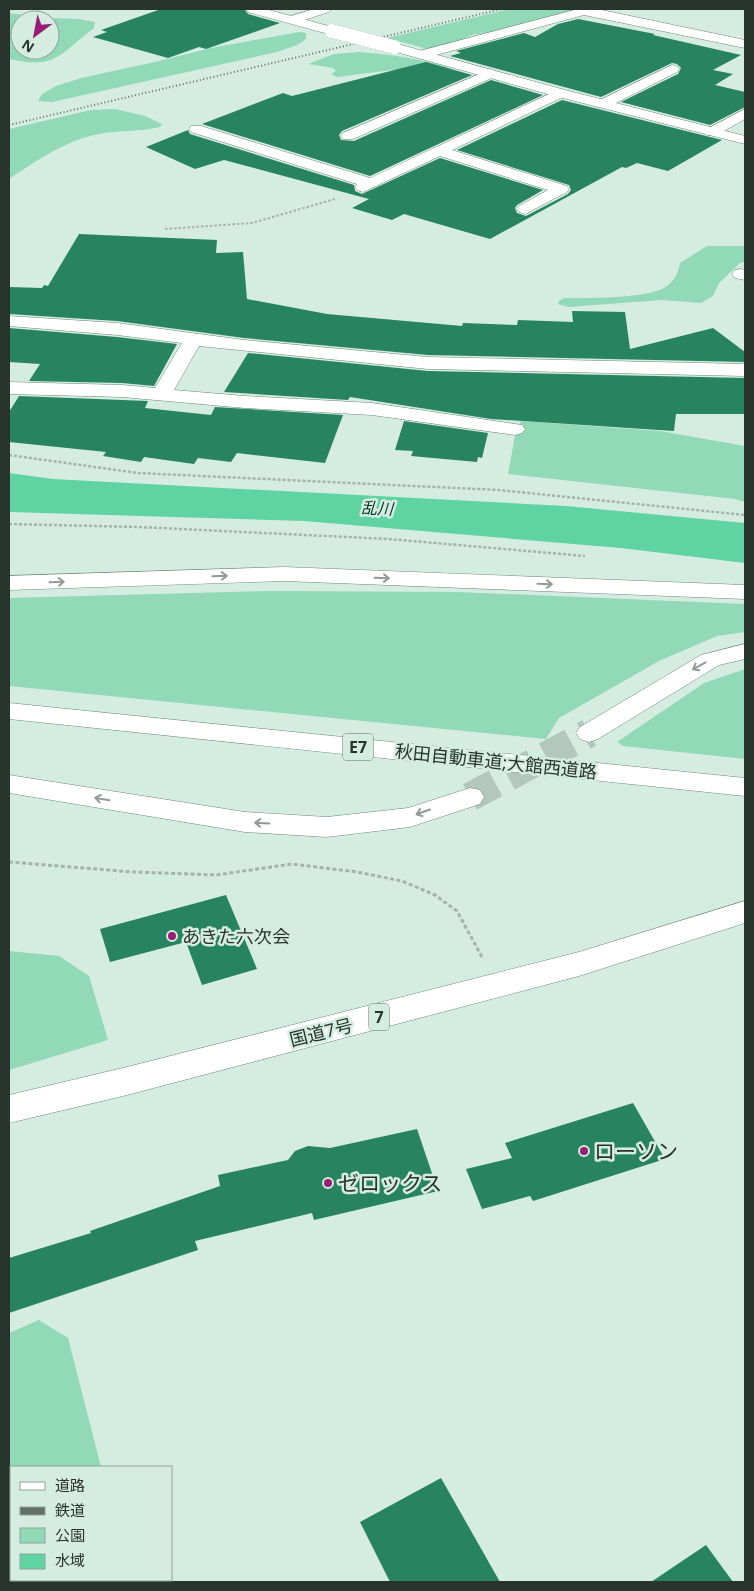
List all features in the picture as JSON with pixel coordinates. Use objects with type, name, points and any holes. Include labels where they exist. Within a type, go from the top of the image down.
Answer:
[{"type":"main road","points":[[252,9],[560,93],[745,140]]},
{"type":"main road","points":[[295,20],[325,9]]},
{"type":"main road","points":[[421,55],[587,10],[745,44]]},
{"type":"main road","points":[[603,104],[672,69]]},
{"type":"main road","points":[[348,136],[491,73]]},
{"type":"main road","points":[[196,129],[355,179],[368,185],[560,93]]},
{"type":"main road","points":[[712,132],[745,113]]},
{"type":"main road","points":[[439,151],[561,189],[525,209]]},
{"type":"main road","points":[[9,321],[118,329],[244,346],[428,363],[745,370]]},
{"type":"main road","points":[[161,394],[194,339]]},
{"type":"main road","points":[[9,388],[161,394],[372,409],[515,428]]},
{"type":"main road","points":[[9,583],[284,574],[745,592]]},
{"type":"main road","points":[[589,734],[658,690],[710,660],[745,651]]},
{"type":"main road","name":"秋田自動車道;大館西道路","points":[[9,711],[745,787]]},
{"type":"main road","points":[[9,784],[245,822],[327,827],[410,817],[470,797]]},
{"type":"main road","name":"国道7号","points":[[9,1109],[127,1082],[497,986],[579,964],[745,912]]},
{"type":"path","points":[[165,229],[252,223],[332,201],[368,185]]},
{"type":"path","points":[[9,455],[138,473],[499,490],[745,515]]},
{"type":"path","points":[[9,524],[148,527],[389,539],[594,556]]},
{"type":"path","points":[[9,862],[133,872],[216,875],[292,864],[357,872],[402,881],[435,895],[457,911],[497,986]]},
{"type":"green space","points":[[510,9],[583,9],[472,35],[452,44],[431,50],[387,38]]},
{"type":"green space","points":[[9,13],[10,13],[9,59]]},
{"type":"green space","points":[[60,18],[95,22],[94,28],[60,54]]},
{"type":"green space","points":[[299,32],[306,33],[306,39],[297,45],[277,52],[52,102],[38,101],[42,94],[56,86],[81,78],[211,48]]},
{"type":"green space","points":[[359,52],[424,61],[458,72],[392,70],[337,77],[331,74],[336,71],[333,68],[308,64],[334,54]]},
{"type":"green space","points":[[14,60],[50,60],[38,62]]},
{"type":"green space","points":[[115,109],[145,116],[162,124],[160,127],[152,129],[107,133],[75,141],[52,152],[9,179],[9,129],[91,110]]},
{"type":"green space","points":[[707,246],[745,246],[745,262],[740,263],[719,283],[713,296],[701,303],[662,300],[568,307],[558,304],[564,298],[633,296],[659,290],[672,281],[680,263]]},
{"type":"green space","points":[[521,421],[660,431],[745,446],[745,502],[735,499],[508,474],[515,436]]},
{"type":"green space","points":[[268,591],[458,592],[745,604],[745,632],[717,636],[659,661],[559,718],[546,739],[9,686],[9,598]]},
{"type":"green space","points":[[745,669],[745,759],[623,746],[617,742],[704,683]]},
{"type":"green space","points":[[9,951],[59,956],[89,976],[108,1040],[9,1070]]},
{"type":"green space","points":[[39,1320],[68,1338],[101,1466],[10,1466],[10,1581],[118,1581],[116,1582],[9,1582],[9,1333]]},
{"type":"water","name":"乱川","points":[[9,473],[53,479],[566,506],[745,523],[745,563],[621,548],[304,521],[9,512]]},
{"type":"building","points":[[161,9],[244,9],[248,14],[280,23],[206,49],[199,47],[168,58],[93,37],[107,32],[101,30]]},
{"type":"building","points":[[578,19],[655,34],[653,35],[741,55],[713,70],[733,74],[715,85],[745,92],[745,107],[710,125],[621,102],[678,74],[681,68],[677,64],[672,63],[601,97],[450,56],[461,53],[456,51],[524,33],[535,37],[558,24]]},
{"type":"building","points":[[426,62],[472,75],[342,131],[339,135],[341,140],[354,141],[491,80],[543,95],[370,176],[202,124],[283,93],[292,96]]},
{"type":"building","points":[[562,100],[722,140],[668,171],[637,163],[626,168],[622,167],[490,239],[404,214],[392,220],[352,208],[369,199],[224,160],[195,169],[146,147],[188,130],[190,134],[354,185],[355,191],[362,194],[440,158],[543,190],[515,208],[517,213],[526,216],[568,194],[571,190],[569,185],[457,150]]},
{"type":"building","points":[[79,234],[217,240],[216,253],[243,252],[247,299],[327,314],[462,326],[463,323],[517,325],[518,320],[573,322],[572,311],[625,312],[630,349],[713,328],[745,352],[745,362],[428,355],[244,338],[117,321],[9,314],[9,287],[42,288],[44,285],[48,286]]},
{"type":"building","points":[[9,328],[177,344],[154,386],[122,383],[29,381],[40,364],[9,362]]},
{"type":"building","points":[[248,353],[428,371],[745,378],[745,414],[676,414],[674,431],[491,419],[350,397],[348,400],[224,392]]},
{"type":"building","points":[[19,396],[148,401],[145,408],[211,415],[215,407],[343,415],[325,463],[237,453],[231,462],[198,458],[194,464],[144,457],[141,462],[103,456],[106,452],[9,442],[9,412]]},
{"type":"building","points":[[404,421],[488,433],[482,458],[478,457],[477,462],[411,456],[413,451],[395,450]]},
{"type":"building","name":"あきた六次会","points":[[226,895],[257,969],[202,985],[186,942],[110,962],[100,929]]},
{"type":"building","name":"ローソン","points":[[633,1103],[665,1159],[533,1201],[530,1196],[482,1209],[466,1169],[512,1158],[505,1143]]},
{"type":"building","points":[[417,1129],[438,1191],[314,1220],[312,1213],[195,1241],[198,1250],[9,1313],[9,1258],[91,1233],[90,1231],[220,1186],[218,1175],[288,1160],[295,1151],[308,1146],[330,1148]]},
{"type":"building","points":[[441,1478],[500,1582],[390,1582],[360,1522]]},
{"type":"building","points":[[706,1545],[733,1582],[651,1582]]},
{"type":"tunnel","points":[[470,797],[589,733]]},
{"type":"railway","points":[[9,125],[502,9]]},
{"type":"place","name":"あきた六次会","points":[[172,936]]},
{"type":"place","name":"ローソン","points":[[584,1151]]},
{"type":"place","name":"ゼロックス","points":[[328,1183]]}]
